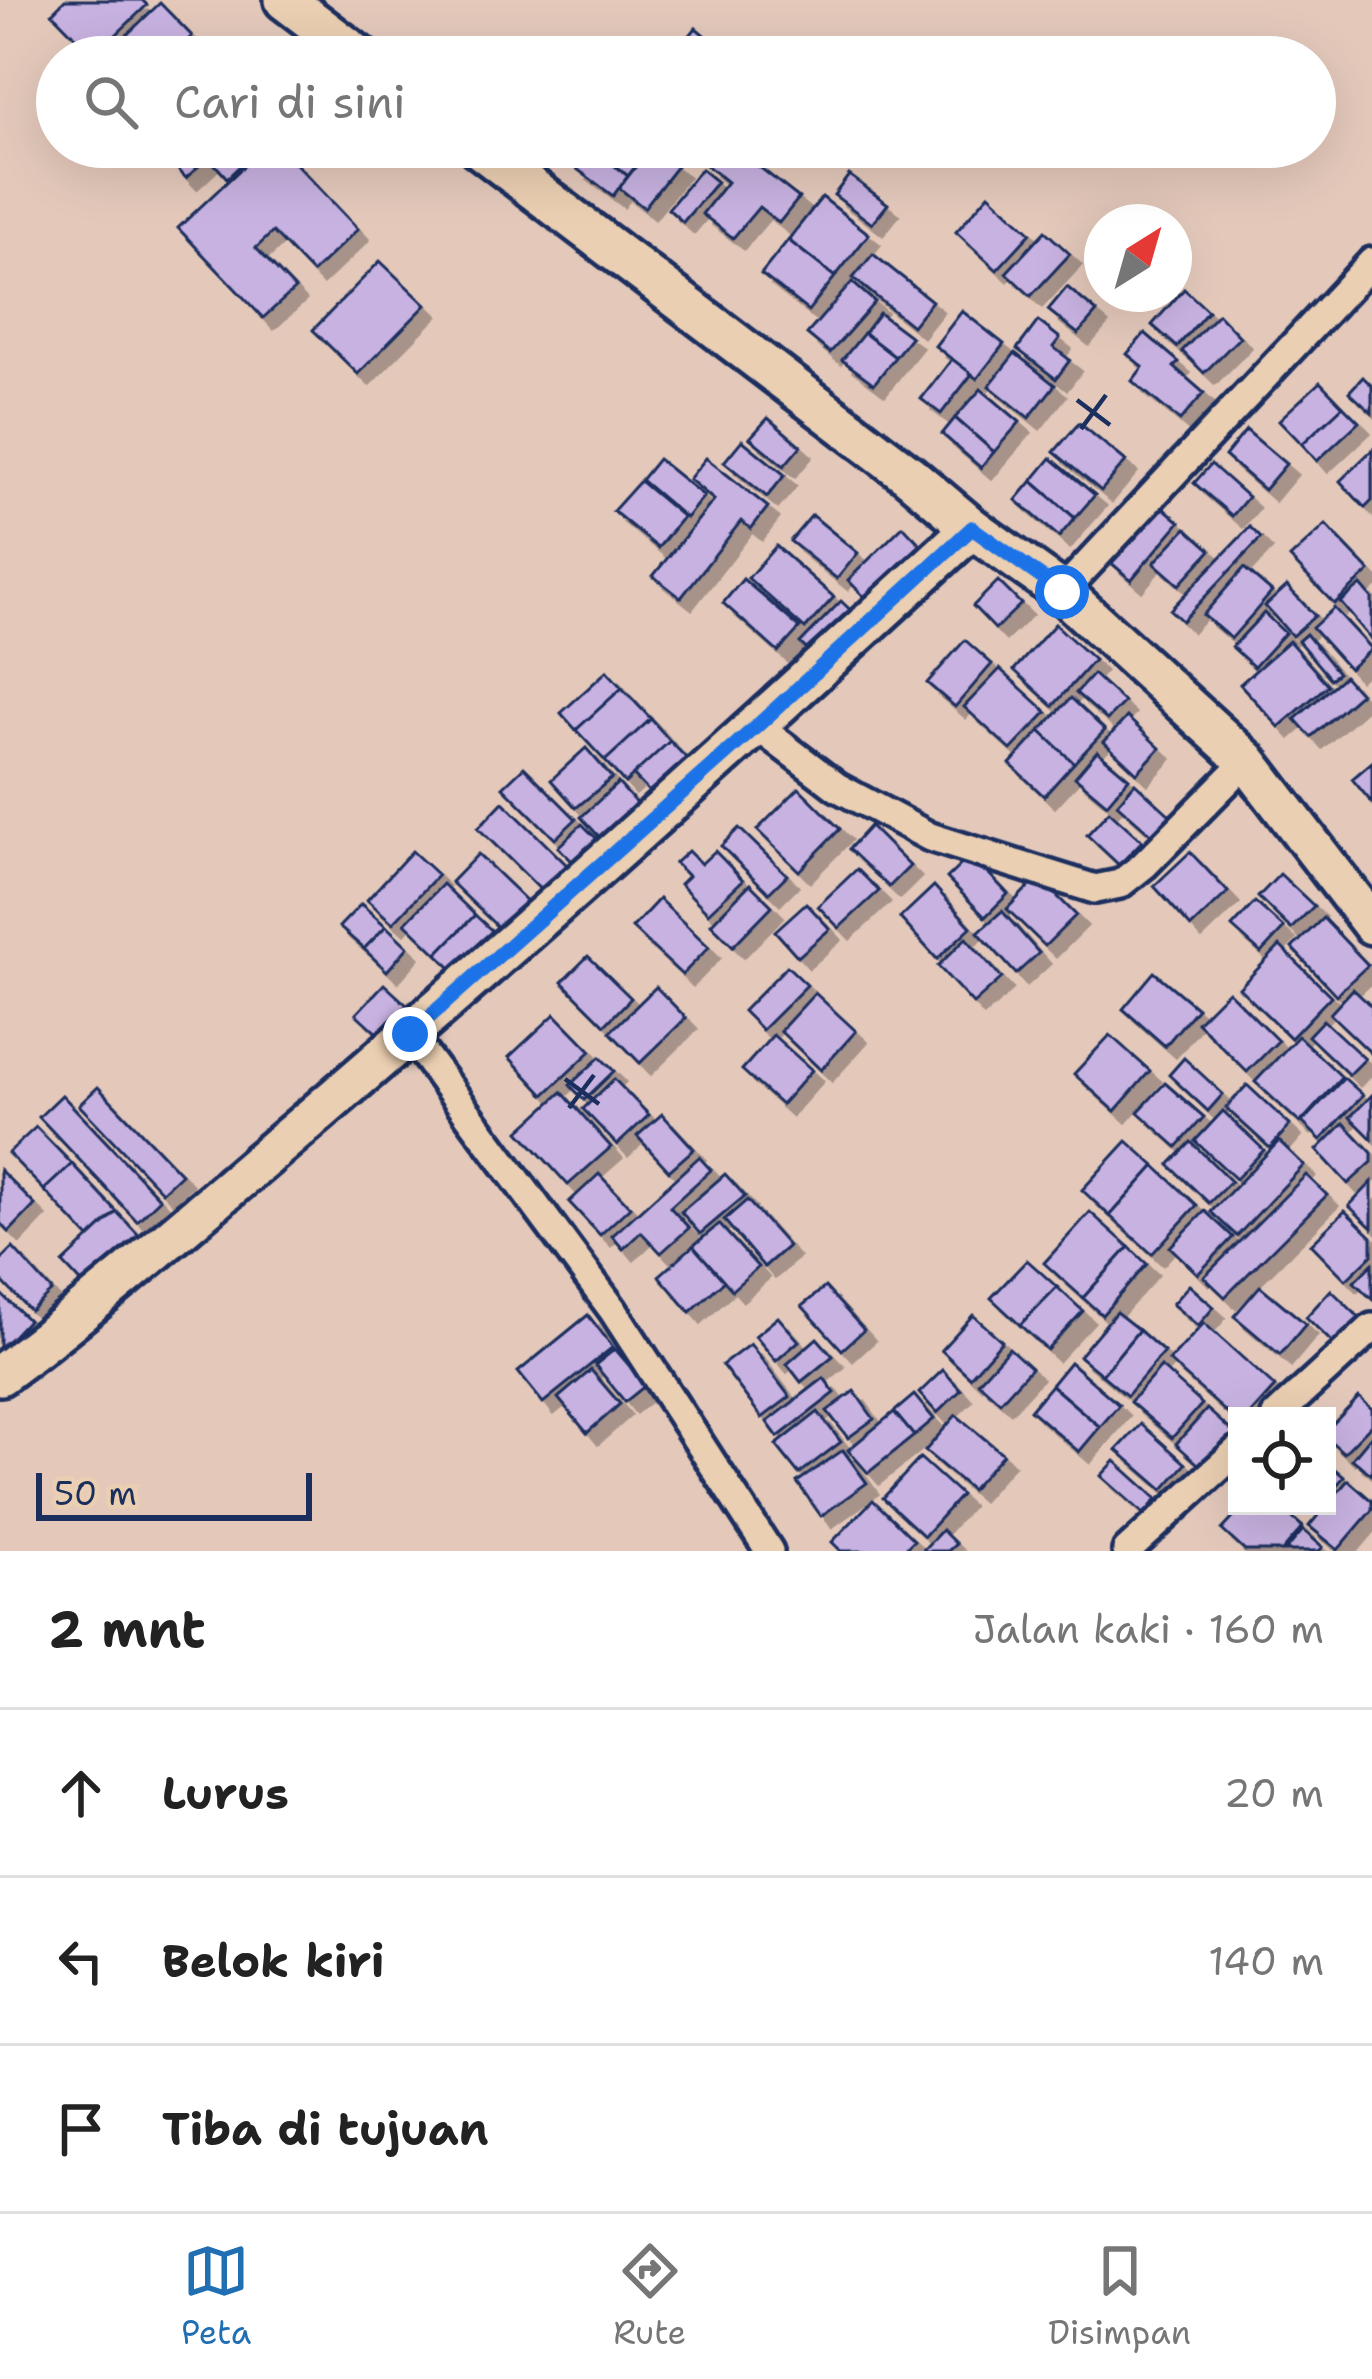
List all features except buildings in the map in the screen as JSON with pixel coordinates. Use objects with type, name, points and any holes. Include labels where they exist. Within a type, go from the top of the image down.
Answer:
[{"type":"street","points":[[285,0],[332,36]]},
{"type":"street","points":[[506,168],[972,528],[1062,592],[1247,760],[1372,924]]},
{"type":"street","points":[[1062,592],[1372,262]]},
{"type":"street","points":[[0,1375],[86,1310],[410,1034],[972,528]]},
{"type":"street","points":[[757,726],[837,787],[930,837],[1095,889],[1120,884],[1144,865],[1247,760]]},
{"type":"street","points":[[410,1034],[613,1310],[769,1551]]},
{"type":"street","points":[[1286,1407],[1372,1328]]},
{"type":"street","points":[[1127,1551],[1228,1459]]},
{"type":"route","points":[[410,1034],[972,528],[1062,592]]}]
